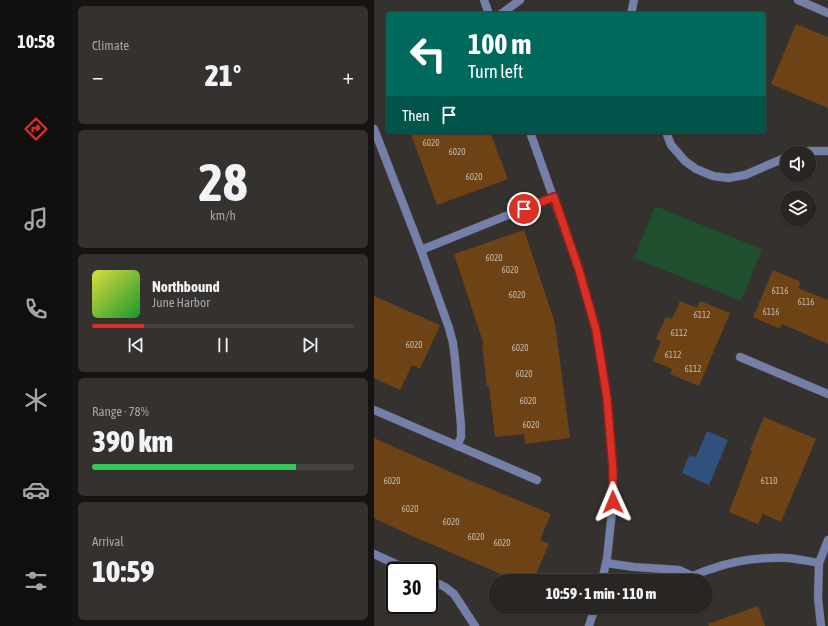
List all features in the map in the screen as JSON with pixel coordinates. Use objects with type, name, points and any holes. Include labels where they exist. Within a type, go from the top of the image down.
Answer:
[{"type":"street","points":[[484,0],[488,12]]},
{"type":"street","points":[[504,12],[520,0]]},
{"type":"street","points":[[632,12],[634,0]]},
{"type":"street","points":[[798,0],[828,13]]},
{"type":"street","points":[[374,129],[421,250],[453,343],[461,426],[461,437],[457,446]]},
{"type":"street","points":[[531,134],[579,270],[594,322],[607,398],[613,470],[613,502],[604,574]]},
{"type":"street","points":[[667,134],[671,145],[685,161],[696,169],[713,176],[728,178],[745,175],[780,160]]},
{"type":"street","points":[[816,151],[828,151]]},
{"type":"street","points":[[421,250],[554,197]]},
{"type":"street","points":[[740,357],[828,394]]},
{"type":"street","points":[[374,410],[537,480]]},
{"type":"street","points":[[821,626],[818,598],[819,563],[828,540]]},
{"type":"street","points":[[374,554],[391,562]]},
{"type":"street","points":[[699,574],[718,566],[745,560],[790,558],[819,563]]},
{"type":"street","points":[[606,563],[634,567],[679,570],[684,574]]},
{"type":"street","points":[[438,584],[454,594],[475,626]]},
{"type":"street","points":[[589,626],[593,614]]},
{"type":"green space","points":[[655,206],[762,249],[741,301],[634,258]]},
{"type":"water","points":[[707,431],[728,440],[709,485],[682,473],[689,455],[696,457]]},
{"type":"building","points":[[796,24],[828,37],[828,108],[771,84]]},
{"type":"building","points":[[411,134],[491,134],[508,179],[437,205]]},
{"type":"building","points":[[524,230],[555,323],[570,438],[525,444],[524,434],[495,437],[482,344],[484,345],[454,254]]},
{"type":"building","points":[[773,270],[801,282],[798,288],[828,300],[828,344],[782,324],[780,329],[753,317]]},
{"type":"building","points":[[374,296],[440,325],[420,369],[412,365],[400,390],[374,378]]},
{"type":"building","points":[[680,301],[697,308],[700,301],[730,313],[699,386],[670,374],[672,369],[653,361],[661,341],[656,339],[666,317],[672,319]]},
{"type":"building","points":[[764,417],[816,439],[781,522],[763,514],[758,524],[729,512],[752,451],[750,450]]},
{"type":"building","points":[[374,438],[464,478],[551,514],[540,540],[549,544],[536,574],[501,574],[374,518]]},
{"type":"building","points":[[758,606],[765,626],[709,626],[708,624]]},
{"type":"route","points":[[524,209],[554,197],[579,270],[596,330],[607,398],[613,470],[613,502]]}]
